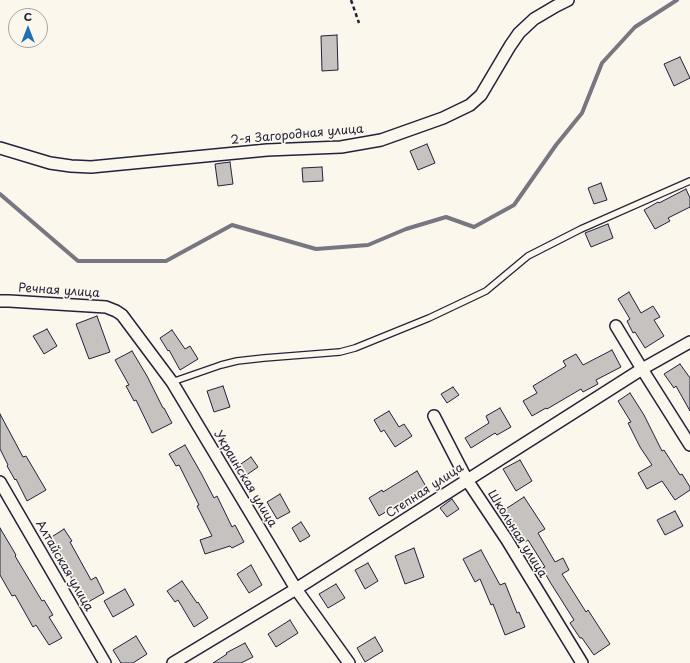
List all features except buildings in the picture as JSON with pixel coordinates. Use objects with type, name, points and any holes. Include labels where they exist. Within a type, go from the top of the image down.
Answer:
[{"type":"street","name":"2-я Загородная улица","points":[[0,148],[50,163],[91,167],[267,150],[341,147],[381,140],[444,118],[470,105],[481,95],[519,33],[534,19],[568,0]]},
{"type":"street","name":"Речная улица","points":[[0,301],[106,307],[116,311]]},
{"type":"street","name":"Украинская улица","points":[[116,311],[122,315],[172,382],[296,589],[349,663]]},
{"type":"street","points":[[616,326],[690,445]]},
{"type":"street","name":"Степная улица","points":[[173,663],[296,589],[642,369],[690,342]]},
{"type":"street","name":"Школьная улица","points":[[434,416],[467,480],[507,540],[582,663]]},
{"type":"street","name":"Алтайская улица","points":[[0,482],[105,663]]},
{"type":"lane","points":[[172,382],[237,361],[340,352],[355,348],[429,318],[486,291],[528,256],[581,229],[690,181]]},
{"type":"path","points":[[351,0],[359,23]]},
{"type":"waterway","points":[[0,194],[78,261],[166,261],[232,225],[316,249],[368,245],[406,229],[446,217],[474,227],[514,205],[556,145],[582,113],[602,63],[635,27],[677,0]]}]
